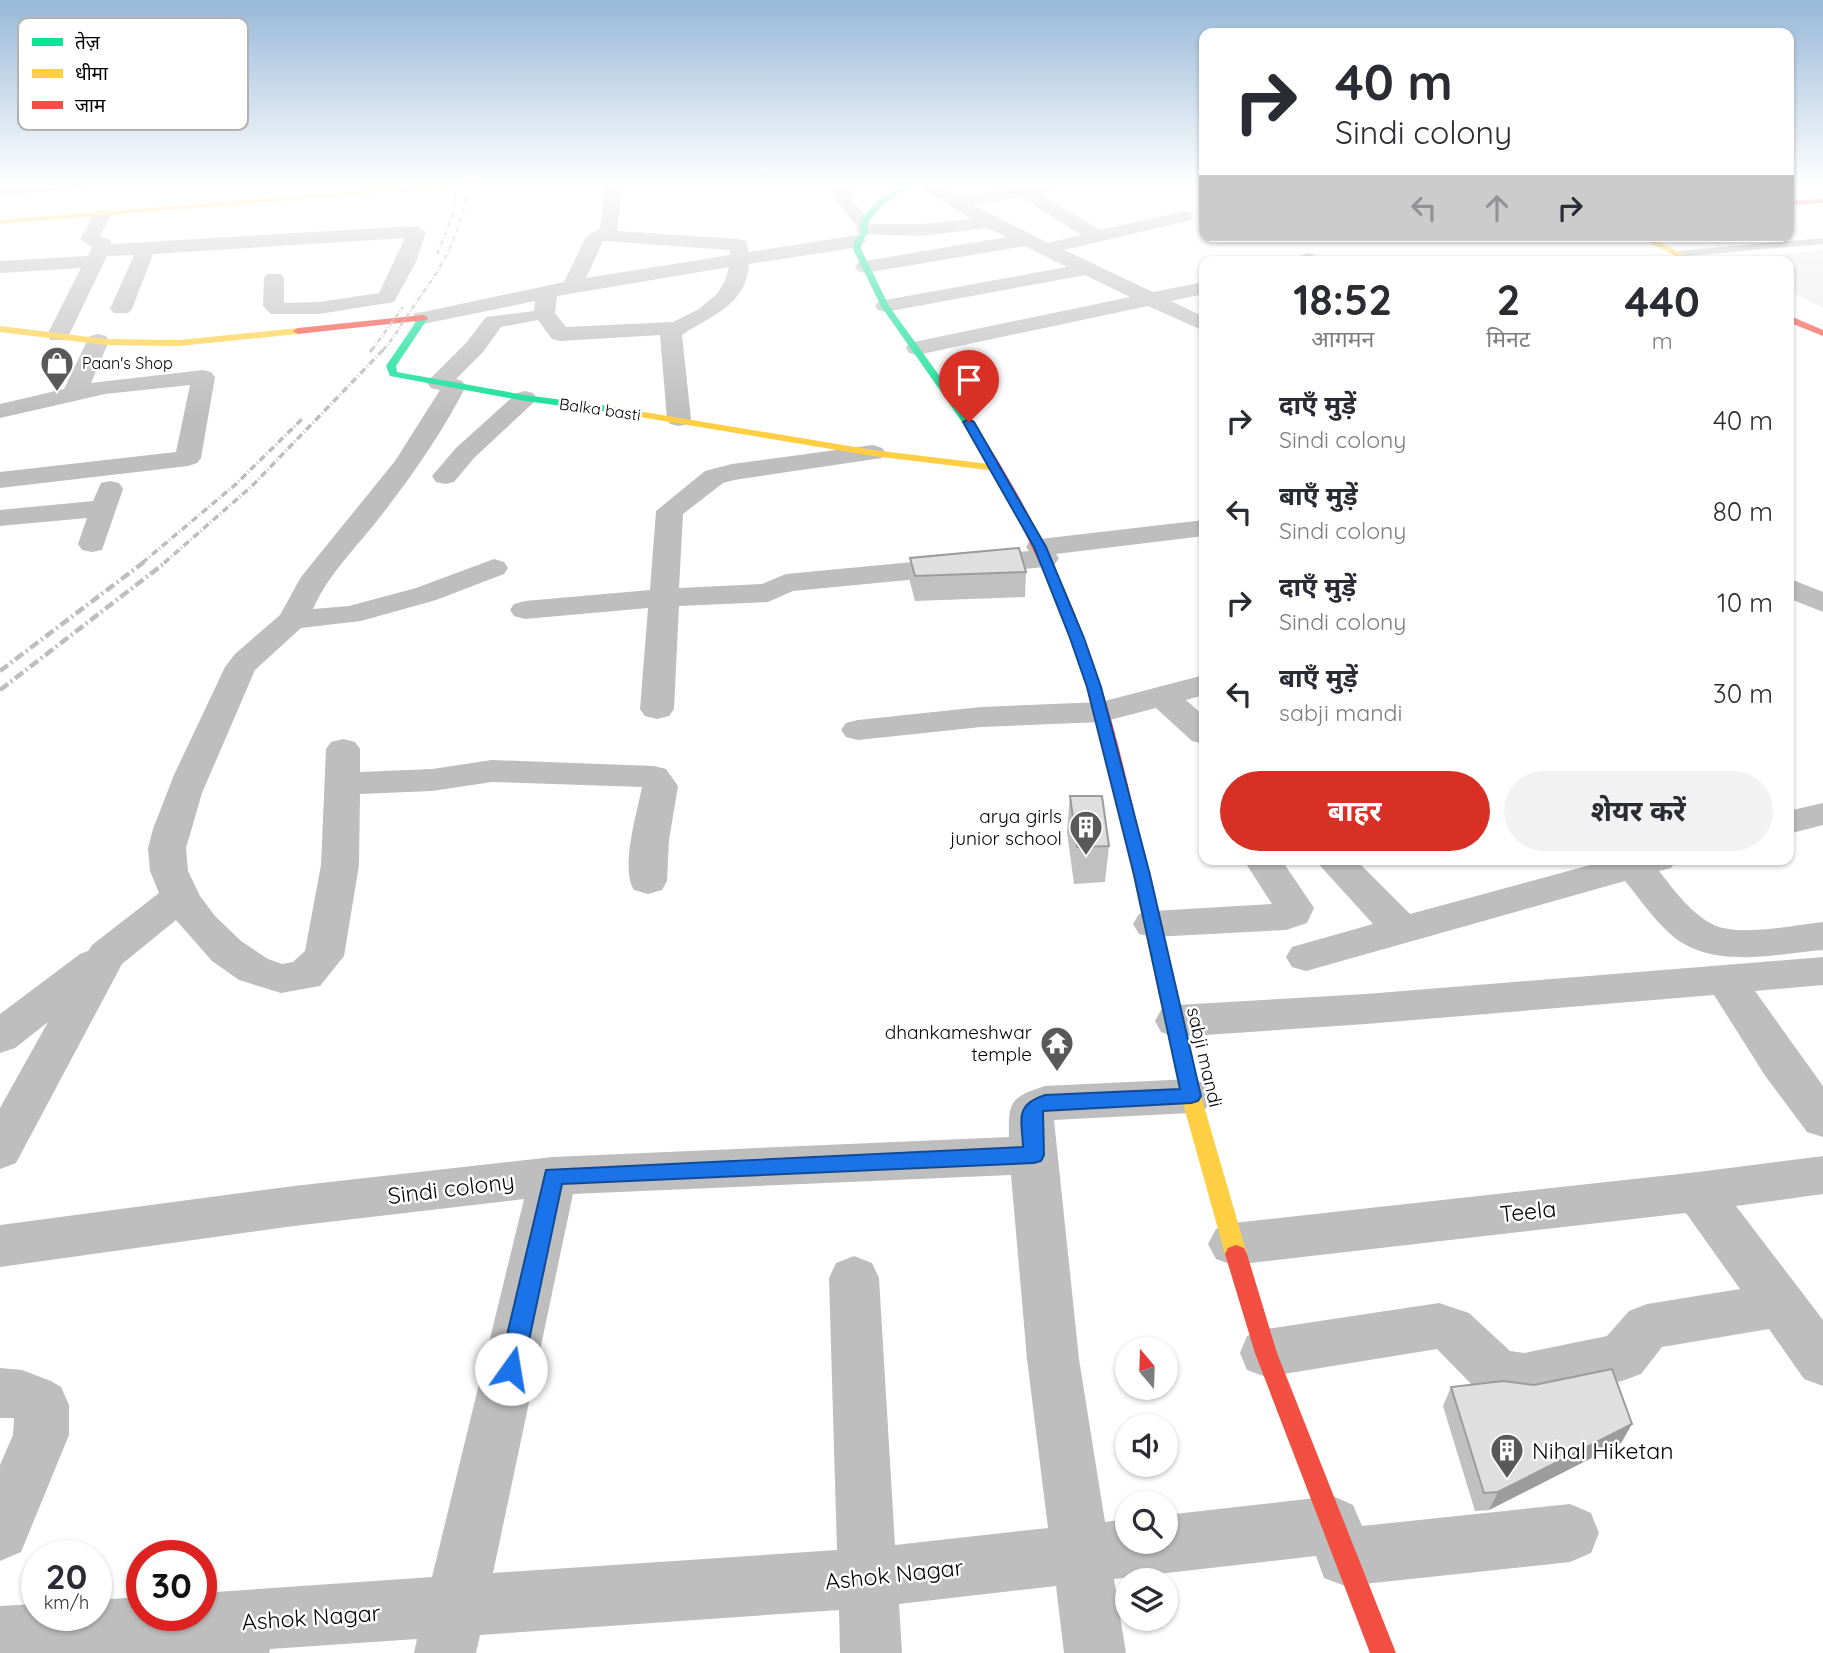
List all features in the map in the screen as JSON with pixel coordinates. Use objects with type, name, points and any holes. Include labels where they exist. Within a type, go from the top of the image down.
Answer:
[{"type":"main road","name":"sabji mandi","points":[[862,260],[885,306],[969,422],[997,468],[1043,553],[1077,638],[1102,712],[1176,1021],[1191,1096],[1233,1244],[1266,1353],[1383,1653]]},
{"type":"main road","points":[[1794,310],[1823,322]]},
{"type":"main road","points":[[0,329],[98,341],[180,343],[423,318]]},
{"type":"main road","name":"Balka basti","points":[[423,318],[391,366],[391,373],[524,398],[679,419],[873,453],[997,468]]},
{"type":"main road","points":[[1794,321],[1823,333]]},
{"type":"street","points":[[0,267],[60,260]]},
{"type":"street","points":[[58,335],[95,260]]},
{"type":"street","points":[[121,309],[141,260]]},
{"type":"street","points":[[274,278],[275,309],[319,308],[387,298],[407,260]]},
{"type":"street","points":[[589,260],[584,282],[546,303],[495,322],[446,384],[434,426],[369,513],[312,582],[292,620],[272,642],[241,667],[199,755],[166,850],[168,870],[181,895],[222,949],[235,960],[279,978],[294,980],[312,974],[324,957],[340,865],[342,767],[432,780],[492,771],[654,778],[660,786],[650,840],[649,881]]},
{"type":"street","points":[[467,287],[584,282],[744,260]]},
{"type":"street","points":[[865,267],[906,260]]},
{"type":"street","points":[[1068,260],[1148,300],[1199,320]]},
{"type":"street","points":[[679,419],[671,334],[721,304],[732,291],[741,261]]},
{"type":"street","points":[[885,306],[1087,269]]},
{"type":"street","points":[[916,348],[1199,289]]},
{"type":"street","points":[[546,303],[560,334],[678,328]]},
{"type":"street","points":[[423,318],[546,303]]},
{"type":"street","points":[[314,331],[319,308]]},
{"type":"street","points":[[75,394],[98,341]]},
{"type":"street","points":[[0,411],[105,387],[203,377],[189,457],[0,480]]},
{"type":"street","points":[[445,476],[524,398]]},
{"type":"street","name":"Balka basti","points":[[657,709],[670,511],[715,477],[732,472],[873,453]]},
{"type":"street","points":[[92,544],[102,509],[120,465]]},
{"type":"street","points":[[0,518],[102,509]]},
{"type":"street","points":[[525,610],[664,597],[768,593],[786,583],[1043,553],[1199,529]]},
{"type":"street","points":[[292,620],[350,615],[426,594],[494,568]]},
{"type":"street","points":[[858,730],[982,717],[1102,712],[1199,686]]},
{"type":"street","points":[[1164,697],[1199,729]]},
{"type":"street","points":[[1794,821],[1823,814]]},
{"type":"street","points":[[1153,924],[1286,917],[1293,914],[1294,908],[1266,865]]},
{"type":"street","points":[[1339,865],[1402,930]]},
{"type":"street","points":[[1306,957],[1639,865]]},
{"type":"street","points":[[1647,865],[1680,920],[1696,934],[1710,940],[1734,943],[1823,936]]},
{"type":"street","points":[[0,1037],[181,895]]},
{"type":"street","points":[[0,1150],[127,938]]},
{"type":"street","points":[[1176,1021],[1366,1009],[1823,971]]},
{"type":"street","points":[[1725,979],[1782,1065],[1823,1119]]},
{"type":"street","points":[[1095,1653],[1053,1359],[1031,1111],[1045,1103],[1191,1096]]},
{"type":"street","name":"Sindi colony","points":[[0,1246],[294,1206],[554,1176],[1034,1155]]},
{"type":"street","name":"Teela","points":[[1233,1244],[1698,1192],[1823,1175]]},
{"type":"street","points":[[450,1630],[554,1176]]},
{"type":"street","points":[[1698,1192],[1823,1362]]},
{"type":"street","points":[[854,1278],[871,1653]]},
{"type":"street","points":[[1266,1353],[1439,1326],[1451,1329],[1497,1374],[1524,1377],[1622,1357],[1647,1327],[1782,1304]]},
{"type":"street","points":[[0,1393],[12,1392],[31,1396],[43,1405],[41,1434],[0,1532]]},
{"type":"street","name":"Ashok Nagar","points":[[0,1637],[242,1637],[450,1630],[1081,1554],[1570,1533]]},
{"type":"shaded area","points":[[1794,260],[1823,260],[1823,308],[1794,294]]},
{"type":"building","points":[[1019,548],[1026,572],[915,576],[910,558]]},
{"type":"building","points":[[1070,796],[1102,796],[1109,846],[1077,847]]},
{"type":"building","name":"Nihal Hiketan","points":[[1612,1369],[1632,1424],[1498,1492],[1484,1493],[1451,1387],[1503,1381],[1534,1385]]},
{"type":"railway","points":[[383,350],[444,260]]},
{"type":"railway","points":[[372,350],[403,307]]},
{"type":"railway","points":[[370,352],[373,348]]},
{"type":"railway","points":[[164,563],[252,486],[385,348]]},
{"type":"railway","points":[[142,563],[235,485],[303,418]]},
{"type":"railway","points":[[0,671],[144,562]]},
{"type":"railway","points":[[0,690],[166,562]]},
{"type":"traffic: fast","points":[[862,260],[885,306],[976,434]]},
{"type":"traffic: fast","points":[[423,318],[391,366],[393,374],[525,398],[608,409]]},
{"type":"traffic: slow","points":[[0,329],[106,342],[179,343],[298,331]]},
{"type":"traffic: slow","points":[[608,409],[873,453],[997,468]]},
{"type":"traffic: slow","points":[[1135,848],[1191,1096],[1236,1254]]},
{"type":"traffic: jam","points":[[298,331],[423,318]]},
{"type":"traffic: jam","points":[[1794,321],[1823,333]]},
{"type":"traffic: jam","points":[[976,434],[1032,534],[1078,639],[1107,729],[1135,848]]},
{"type":"traffic: jam","points":[[1236,1254],[1266,1353],[1383,1653]]},
{"type":"place","name":"Paan's Shop","points":[[57,393]]},
{"type":"place","name":"arya girls junior school","points":[[1086,857]]},
{"type":"place","name":"dhankameshwar temple","points":[[1057,1073]]},
{"type":"place","name":"Nihal Hiketan","points":[[1507,1480]]},
{"type":"route","points":[[511,1369],[554,1176],[1034,1155],[1031,1111],[1036,1106],[1045,1103],[1191,1096],[1142,875],[1094,687],[1040,547],[969,422]]}]
